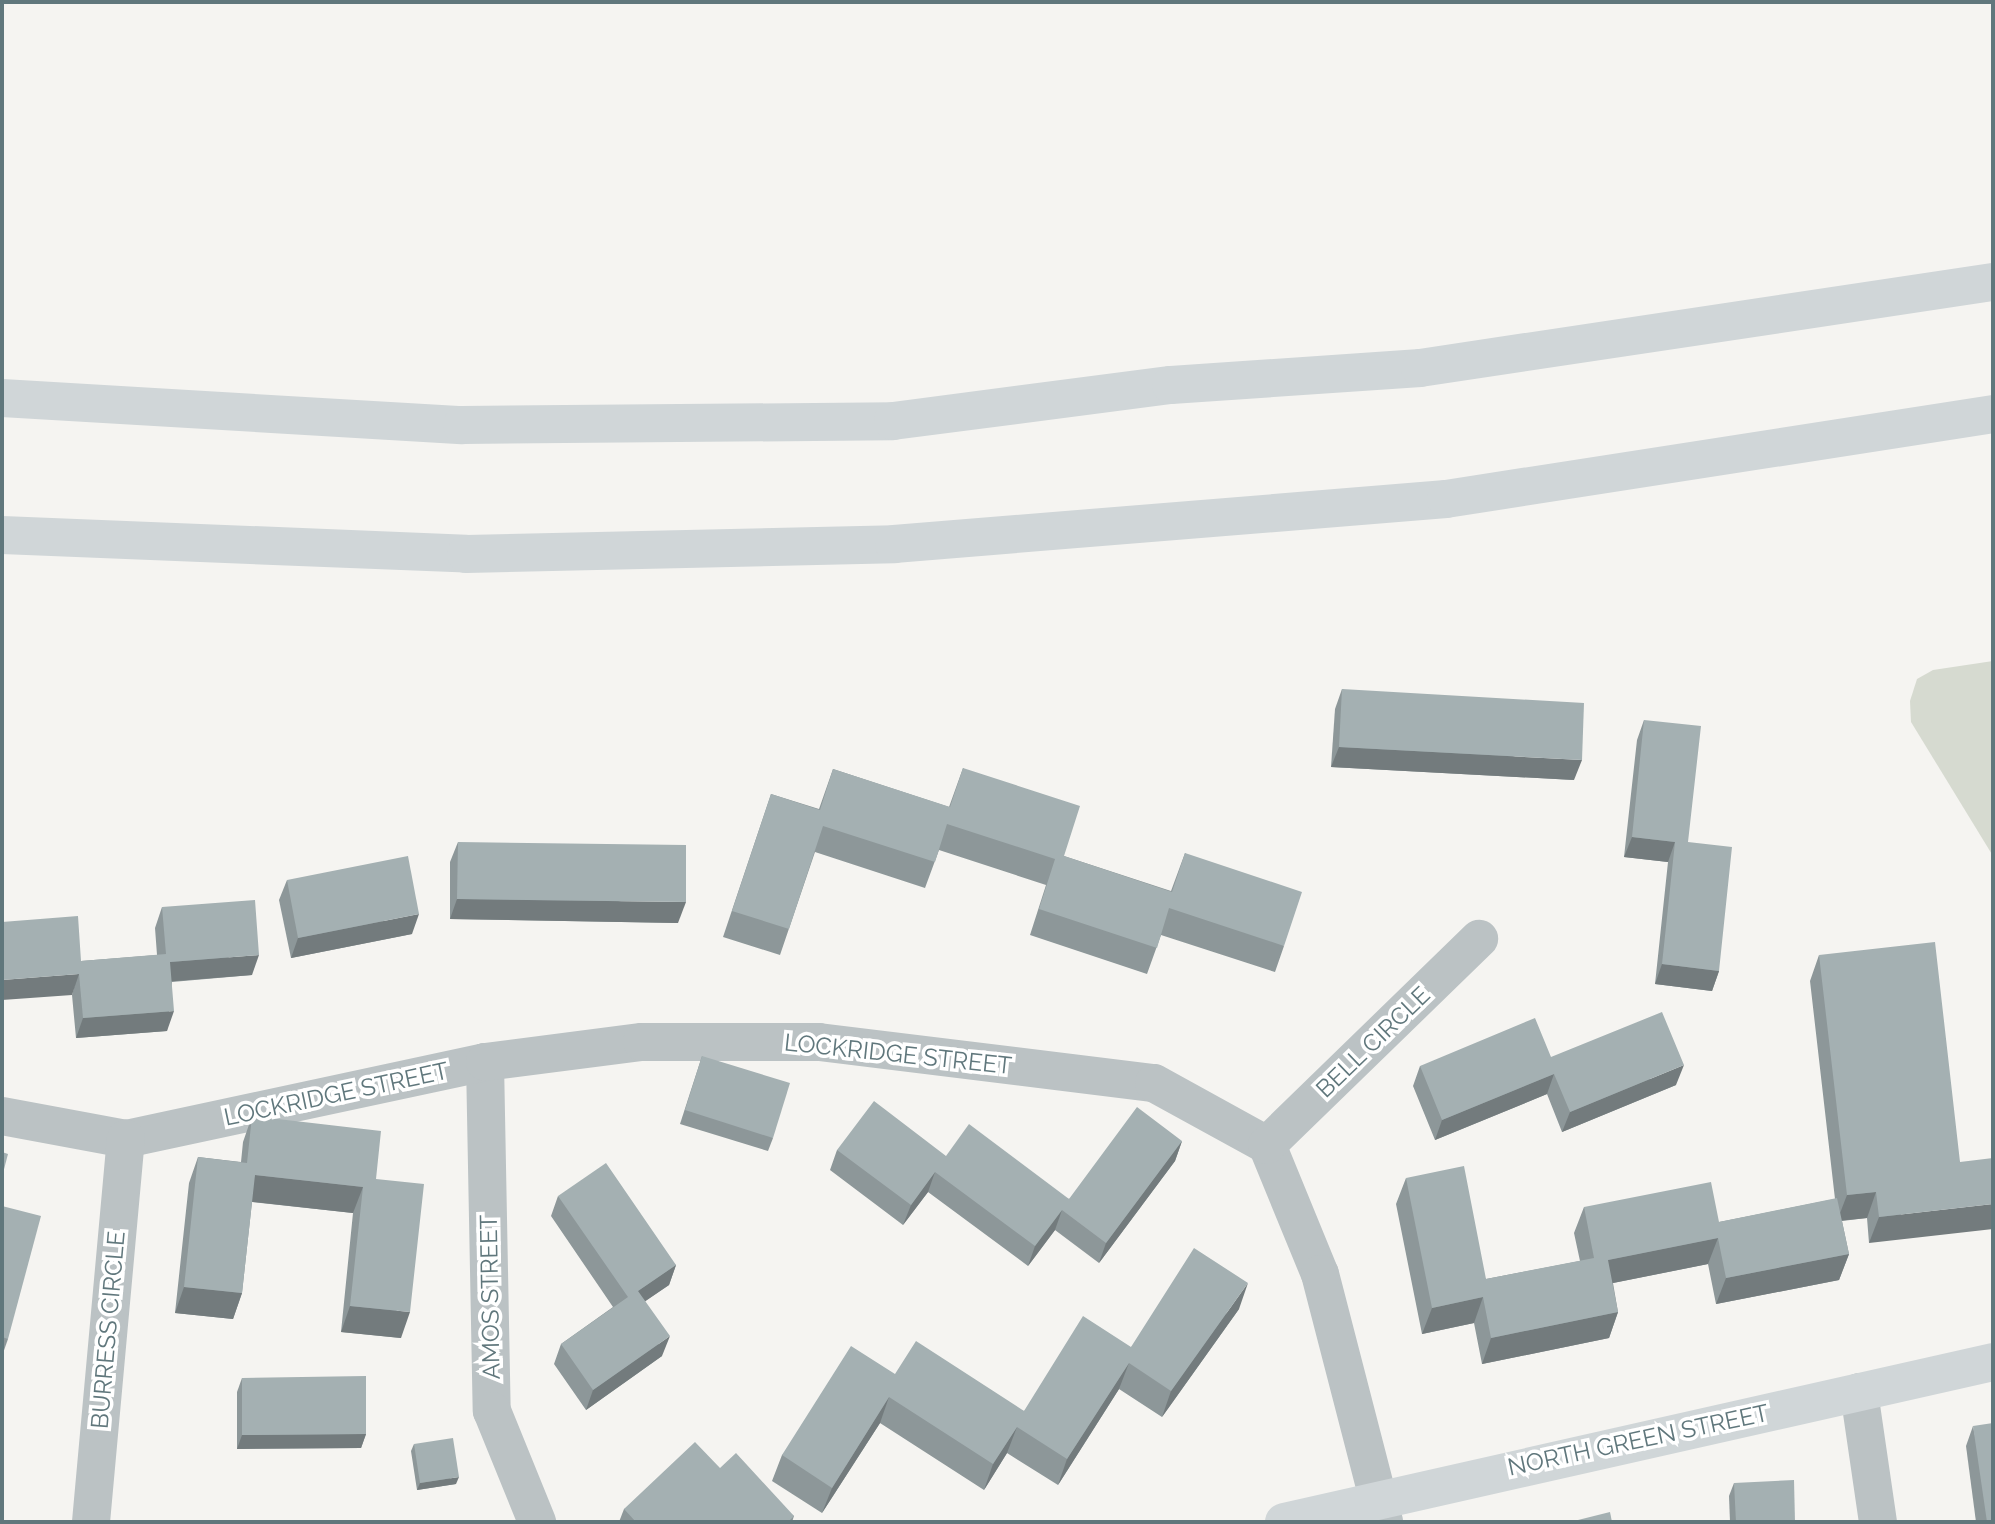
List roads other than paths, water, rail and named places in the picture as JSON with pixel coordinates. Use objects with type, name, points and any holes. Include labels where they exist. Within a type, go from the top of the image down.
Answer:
[{"type":"main road","points":[[2,398],[462,425],[893,421],[1171,385],[1420,368],[1993,282]]},
{"type":"main road","points":[[2,535],[466,554],[894,544],[1446,499],[1993,414]]},
{"type":"main road","name":"NORTH GREEN STREET","points":[[1284,1522],[1381,1509],[1859,1392],[1993,1362]]},
{"type":"street","name":"BELL CIRCLE","points":[[1267,1145],[1479,939]]},
{"type":"street","name":"LOCKRIDGE STREET","points":[[2,1116],[126,1139],[485,1062],[642,1042],[819,1042],[1154,1083],[1267,1145]]},
{"type":"street","name":"AMOS STREET","points":[[485,1062],[492,1411],[537,1522]]},
{"type":"street","name":"BURRESS CIRCLE","points":[[91,1522],[126,1139]]},
{"type":"street","points":[[1267,1145],[1320,1274],[1381,1509]]},
{"type":"street","points":[[1859,1392],[1878,1522]]}]
